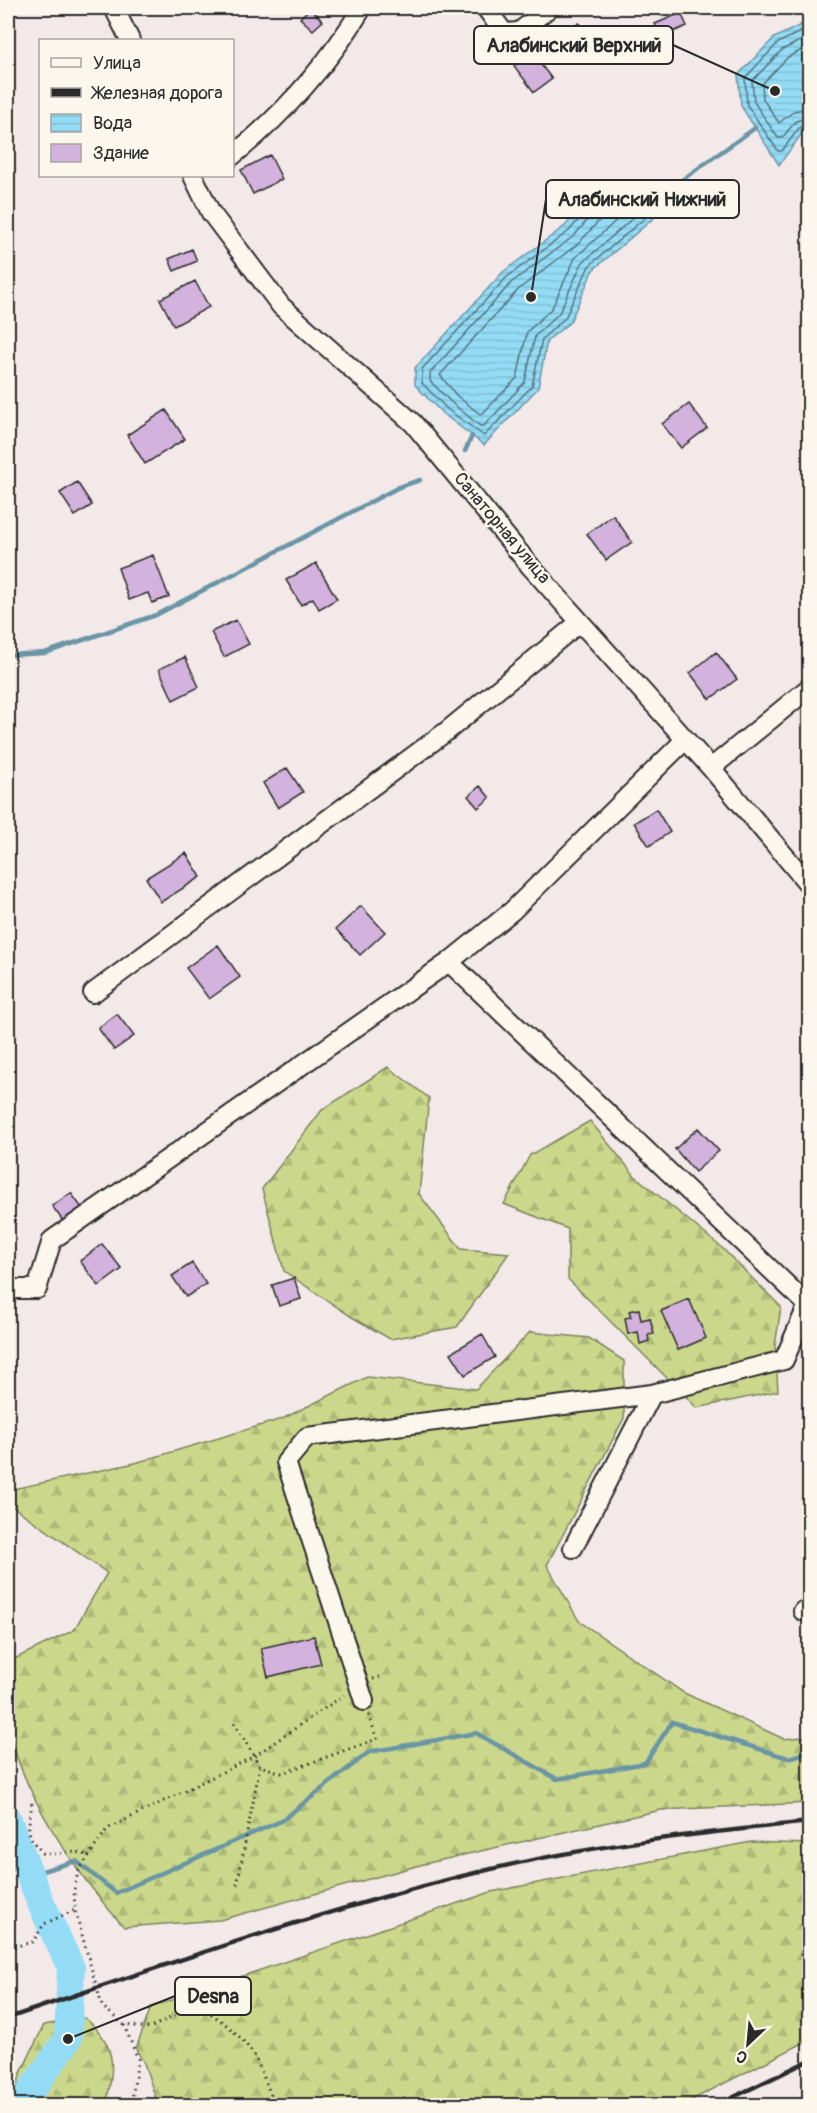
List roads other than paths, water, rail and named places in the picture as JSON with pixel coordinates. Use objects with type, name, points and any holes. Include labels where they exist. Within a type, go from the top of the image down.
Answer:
[{"type":"street","points":[[114,8],[130,39]]},
{"type":"street","points":[[234,154],[301,90],[345,37],[362,8]]},
{"type":"street","points":[[486,8],[504,33],[519,32],[549,8]]},
{"type":"street","name":"Санаторная улица","points":[[199,179],[211,213],[281,306],[413,423],[531,567],[711,768],[810,886]]},
{"type":"street","points":[[93,993],[447,731],[580,622]]},
{"type":"street","points":[[711,768],[810,687]]},
{"type":"street","points":[[8,1289],[38,1289],[52,1240],[449,962],[512,911],[685,740]]},
{"type":"street","points":[[362,1693],[286,1462],[307,1437],[652,1394],[784,1360],[808,1307],[449,962]]},
{"type":"street","points":[[573,1548],[652,1394]]},
{"type":"water","points":[[809,21],[809,129],[803,132],[779,165],[741,106],[738,75],[774,38]]},
{"type":"water","points":[[647,187],[663,210],[593,270],[570,322],[547,341],[538,388],[484,445],[442,413],[415,385],[415,368],[503,272],[565,226],[594,192]]},
{"type":"waterway","points":[[655,199],[755,128]]},
{"type":"waterway","points":[[465,451],[472,436]]},
{"type":"waterway","points":[[8,655],[45,653],[156,615],[399,487],[420,480]]},
{"type":"waterway","points":[[29,1875],[76,1861],[116,1893],[281,1821],[369,1752],[476,1733],[557,1779],[645,1763],[672,1722],[788,1758],[810,1752]]},
{"type":"waterway","points":[[8,1820],[40,1901],[71,1968],[68,2039],[20,2106]]},
{"type":"railway","points":[[8,2018],[184,1958],[303,1921],[483,1871],[604,1847],[686,1835],[810,1822]]},
{"type":"railway","points":[[715,2106],[810,2060]]},
{"type":"place","name":"Алабинский Верхний","points":[[775,91]]},
{"type":"place","name":"Алабинский Нижний","points":[[531,297]]},
{"type":"place","name":"Desna","points":[[68,2039]]}]
